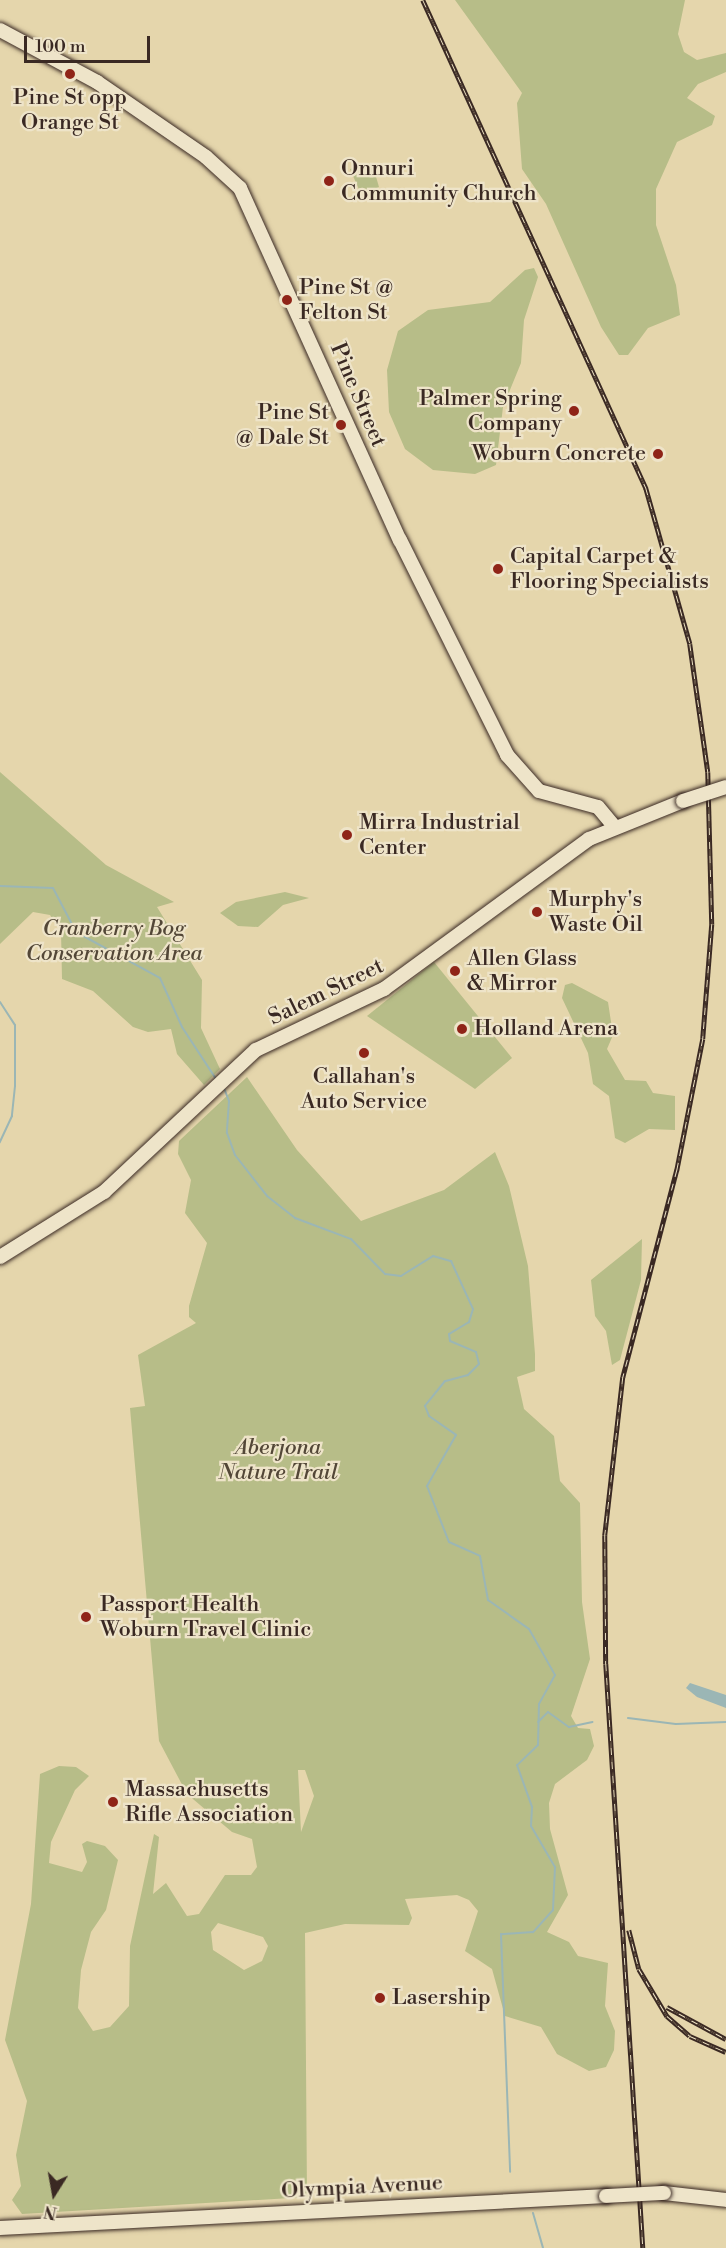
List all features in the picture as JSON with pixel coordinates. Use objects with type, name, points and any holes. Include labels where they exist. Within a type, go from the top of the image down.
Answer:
[{"type":"street","name":"Pine Street","points":[[0,30],[97,82],[206,157],[240,188],[400,540],[507,755],[539,791],[598,807],[614,826]]},
{"type":"street","name":"Salem Street","points":[[0,1257],[88,1205],[263,1046],[403,977],[565,855],[614,826],[726,787]]},
{"type":"street","name":"Olympia Avenue","points":[[0,2228],[664,2193],[726,2200]]},
{"type":"green space","points":[[455,0],[685,0],[678,34],[684,52],[697,60],[726,53],[726,72],[698,84],[687,98],[715,116],[712,125],[677,142],[656,189],[656,225],[676,285],[680,315],[648,328],[628,355],[619,355],[601,327],[546,204],[522,169],[517,103],[522,93]]},
{"type":"green space","points":[[372,163],[379,187],[361,194],[350,169]]},
{"type":"green space","points":[[534,268],[538,277],[524,320],[521,363],[503,407],[496,465],[475,474],[433,470],[405,449],[389,412],[387,370],[398,331],[428,310],[490,302],[525,270]]},
{"type":"green space","name":"Cranberry Bog Conservation Area","points":[[0,772],[106,865],[174,902],[157,907],[202,980],[201,1028],[220,1069],[204,1085],[177,1054],[171,1029],[148,1032],[133,1027],[93,991],[62,979],[61,931],[50,915],[33,912],[0,944]]},
{"type":"green space","points":[[285,892],[309,898],[283,905],[258,927],[238,926],[220,913],[236,902]]},
{"type":"green space","points":[[434,962],[512,1058],[475,1089],[367,1016]]},
{"type":"green space","points":[[572,983],[608,1002],[613,1035],[607,1049],[625,1080],[646,1081],[653,1093],[675,1096],[675,1130],[649,1129],[625,1143],[615,1138],[609,1096],[593,1084],[588,1053],[562,998],[565,985]]},
{"type":"green space","name":"Aberjona Nature Trail","points":[[247,1077],[297,1150],[361,1221],[444,1190],[495,1152],[509,1186],[528,1266],[535,1371],[517,1377],[524,1409],[554,1436],[560,1481],[580,1503],[582,1602],[590,1659],[571,1716],[578,1728],[590,1729],[594,1746],[587,1760],[555,1784],[549,1803],[550,1829],[568,1895],[547,1932],[569,1942],[578,1956],[608,1963],[605,2006],[615,2031],[614,2050],[606,2067],[589,2071],[557,2054],[541,2027],[505,2016],[492,1969],[465,1951],[478,1911],[469,1900],[457,1895],[405,1899],[412,1918],[409,1925],[345,1924],[305,1933],[307,2197],[22,2214],[12,2200],[21,2186],[16,2155],[27,2101],[5,2040],[31,1904],[40,1774],[59,1766],[76,1767],[89,1776],[75,1790],[51,1842],[49,1863],[82,1872],[87,1862],[82,1844],[87,1841],[105,1846],[118,1860],[106,1910],[91,1932],[81,1970],[78,2008],[93,2031],[110,2027],[129,2006],[130,1946],[154,1834],[159,1837],[153,1894],[166,1883],[187,1916],[199,1914],[225,1875],[251,1875],[257,1867],[252,1839],[232,1832],[187,1794],[159,1741],[130,1408],[145,1406],[138,1355],[196,1323],[189,1317],[189,1306],[207,1243],[185,1213],[191,1180],[178,1154],[179,1141]],"holes":[[[298,1770],[305,1770],[314,1796],[301,1832]],[[218,1923],[263,1937],[268,1946],[262,1961],[244,1970],[213,1950],[211,1932]]]},
{"type":"green space","points":[[642,1239],[641,1280],[620,1360],[612,1365],[606,1331],[595,1316],[591,1280]]},
{"type":"water","points":[[690,1683],[726,1695],[726,1708],[697,1697],[686,1688]]},
{"type":"waterway","points":[[0,886],[53,888],[76,932],[160,978],[182,1027],[216,1079]]},
{"type":"waterway","points":[[0,1002],[15,1025],[15,1086],[12,1116],[0,1142]]},
{"type":"waterway","points":[[224,1088],[229,1101],[227,1133],[235,1155],[267,1196],[295,1218],[351,1239],[385,1274],[401,1276],[433,1256],[451,1261],[473,1309],[469,1322],[449,1334],[450,1341],[476,1352],[479,1364],[468,1375],[445,1381],[425,1406],[429,1416],[456,1435],[427,1486],[449,1542],[480,1556],[488,1600],[529,1629],[555,1675],[539,1704],[538,1745],[517,1765],[532,1807],[531,1826],[555,1867],[553,1910],[533,1932],[501,1934],[510,2172]]},
{"type":"waterway","points":[[538,1722],[548,1712],[569,1727],[592,1722]]},
{"type":"waterway","points":[[628,1718],[676,1724],[726,1722]]},
{"type":"waterway","points":[[533,2213],[543,2248]]},
{"type":"railway","points":[[423,0],[646,488],[690,644],[708,772],[712,924],[703,1039],[677,1170],[623,1377],[605,1535],[606,1664],[643,2248]]},
{"type":"railway","points":[[629,1930],[639,1969],[667,2016],[690,2036],[726,2052]]},
{"type":"railway","points":[[667,2007],[726,2039]]},
{"type":"place","name":"Pine St opp Orange St","points":[[70,74]]},
{"type":"place","name":"Onnuri Community Church","points":[[329,181]]},
{"type":"place","name":"Pine St @ Felton St","points":[[287,300]]},
{"type":"place","name":"Palmer Spring Company","points":[[574,411]]},
{"type":"place","name":"Pine St @ Dale St","points":[[341,425]]},
{"type":"place","name":"Woburn Concrete","points":[[658,454]]},
{"type":"place","name":"Capital Carpet & Flooring Specialists","points":[[498,569]]},
{"type":"place","name":"Mirra Industrial Center","points":[[347,835]]},
{"type":"place","name":"Murphy's Waste Oil","points":[[537,912]]},
{"type":"place","name":"Allen Glass & Mirror","points":[[455,971]]},
{"type":"place","name":"Holland Arena","points":[[462,1029]]},
{"type":"place","name":"Callahan's Auto Service","points":[[364,1053]]},
{"type":"place","name":"Passport Health Woburn Travel Clinic","points":[[86,1617]]},
{"type":"place","name":"Massachusetts Rifle Association","points":[[113,1802]]},
{"type":"place","name":"Lasership","points":[[380,1998]]}]
